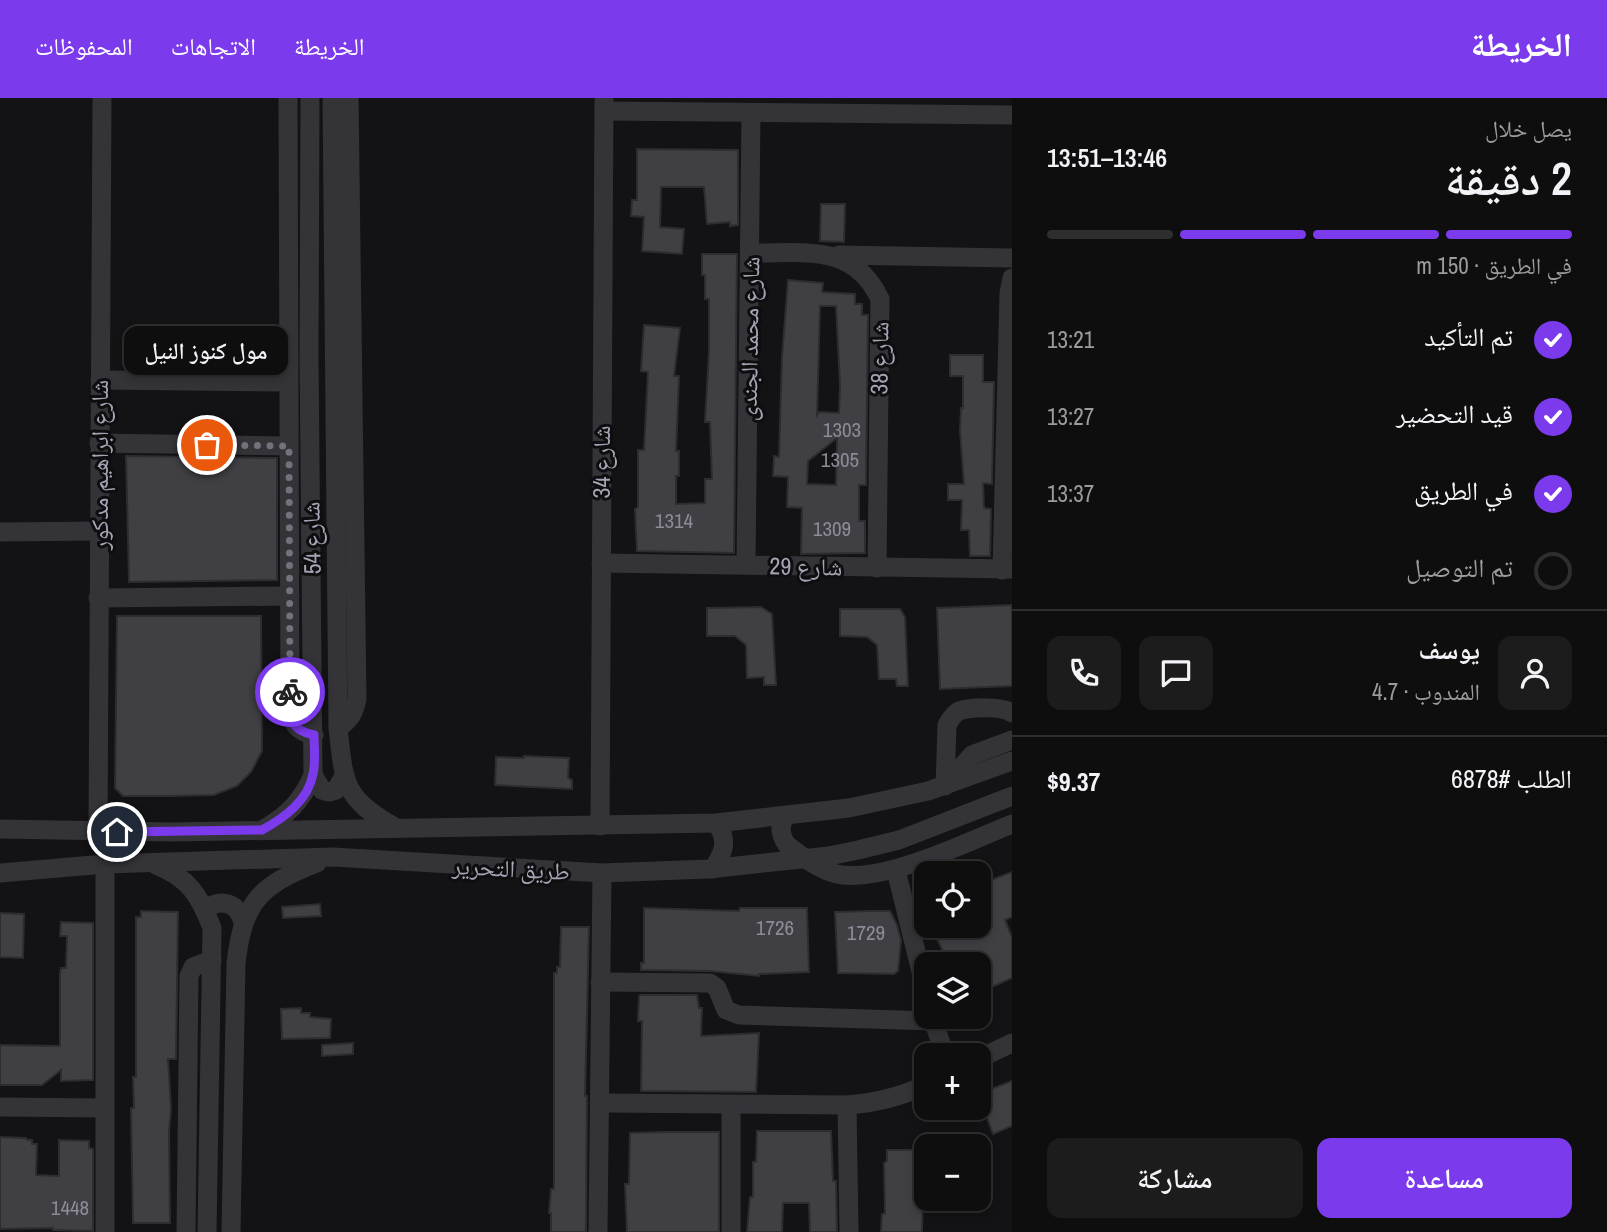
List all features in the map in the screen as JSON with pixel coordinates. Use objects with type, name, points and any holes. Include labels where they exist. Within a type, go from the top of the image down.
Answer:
[{"type":"street","name":"شارع ابراهيم مدكور","points":[[98,832],[102,98]]},
{"type":"street","points":[[288,98],[291,721],[300,732],[314,735]]},
{"type":"street","name":"شارع 54","points":[[262,830],[294,809],[306,793],[313,775],[309,358],[310,98]]},
{"type":"street","name":"شارع 54","points":[[332,98],[338,728],[344,776],[349,789],[377,817],[396,827]]},
{"type":"street","points":[[338,728],[349,721],[357,699],[349,98]]},
{"type":"street","points":[[604,105],[751,113],[883,106],[1008,109]]},
{"type":"street","name":"شارع 34","points":[[600,826],[604,105]]},
{"type":"street","name":"شارع محمد الجندى","points":[[746,565],[751,113]]},
{"type":"street","name":"شارع 38","points":[[750,253],[824,254],[843,259],[859,268],[872,282],[880,299],[877,568]]},
{"type":"street","points":[[824,254],[1012,258]]},
{"type":"street","points":[[1007,570],[1009,293],[1012,278]]},
{"type":"street","points":[[288,358],[309,358]]},
{"type":"street","points":[[100,380],[288,382]]},
{"type":"street","points":[[99,443],[289,446]]},
{"type":"street","points":[[0,532],[99,531]]},
{"type":"street","points":[[289,552],[311,552]]},
{"type":"street","name":"شارع 29","points":[[601,563],[1007,570]]},
{"type":"street","points":[[98,598],[290,596]]},
{"type":"street","points":[[945,786],[947,725],[951,716],[959,711],[998,707],[1012,713]]},
{"type":"street","points":[[945,786],[972,755],[1012,740]]},
{"type":"street","name":"طريق التحرير","points":[[0,829],[98,832],[716,823],[849,808],[945,786],[1012,761]]},
{"type":"street","points":[[313,775],[322,790],[329,792],[336,790],[344,776]]},
{"type":"street","name":"طريق التحرير","points":[[0,873],[105,864],[333,857],[601,873],[713,869],[829,856],[899,840],[1012,796]]},
{"type":"street","points":[[787,815],[781,827],[783,840],[787,845],[837,874],[896,870],[1012,824]]},
{"type":"street","points":[[713,869],[724,852],[725,845],[723,832],[716,823]]},
{"type":"street","points":[[231,1232],[236,962],[240,932],[258,897],[272,884],[333,857]]},
{"type":"street","points":[[105,864],[105,1232]]},
{"type":"street","points":[[151,864],[174,872],[190,886],[205,909],[212,928],[207,1232]]},
{"type":"street","points":[[896,870],[916,952]]},
{"type":"street","points":[[598,1232],[601,873]]},
{"type":"street","points":[[205,909],[220,902],[226,903],[238,910],[243,923]]},
{"type":"street","points":[[186,1232],[189,976],[193,967],[212,960]]},
{"type":"street","points":[[600,982],[710,983],[717,988],[726,1010],[739,1015],[914,1019]]},
{"type":"street","points":[[991,1053],[1012,1043]]},
{"type":"street","points":[[598,1102],[847,1105],[873,1103],[914,1090]]},
{"type":"street","points":[[731,1104],[731,1232]]},
{"type":"street","points":[[847,1105],[849,1232]]},
{"type":"street","points":[[0,1107],[104,1108]]},
{"type":"building","points":[[637,149],[738,150],[738,225],[730,226],[730,222],[707,224],[704,187],[661,187],[660,227],[684,229],[682,254],[642,251],[644,217],[631,216],[632,200],[637,200]]},
{"type":"building","points":[[821,204],[845,204],[844,242],[820,241]]},
{"type":"building","points":[[702,254],[737,254],[734,553],[637,551],[635,509],[638,507],[638,450],[644,450],[648,372],[641,371],[644,325],[680,328],[674,376],[679,376],[676,451],[679,451],[679,476],[676,476],[676,504],[705,503],[705,479],[712,479],[710,422],[705,422],[709,299],[705,299]]},
{"type":"building","points":[[788,280],[823,283],[822,292],[855,294],[855,304],[862,304],[862,315],[868,315],[866,485],[859,485],[859,521],[865,521],[865,553],[801,554],[802,508],[787,507],[788,477],[773,476],[774,456],[779,457]],"holes":[[[820,306],[836,306],[840,385],[839,413],[819,412],[817,415]],[[837,438],[836,485],[807,484],[808,461]]]},
{"type":"building","points":[[950,355],[983,355],[983,382],[994,382],[992,484],[983,483],[984,508],[991,509],[990,556],[970,556],[969,530],[961,530],[962,500],[948,500],[948,484],[964,484],[960,431],[963,376],[950,376]]},
{"type":"building","points":[[126,456],[277,458],[277,580],[129,582]]},
{"type":"building","points":[[1012,605],[1012,686],[940,689],[937,608]]},
{"type":"building","points":[[761,607],[772,614],[776,685],[764,685],[764,677],[747,678],[746,645],[735,636],[707,636],[707,608]]},
{"type":"building","points":[[840,609],[900,609],[905,617],[908,686],[897,686],[896,679],[879,679],[877,645],[867,637],[840,636]]},
{"type":"building","points":[[117,616],[261,616],[262,751],[251,772],[237,786],[214,795],[169,796],[123,796],[115,788]]},
{"type":"building","points":[[496,757],[569,758],[568,778],[572,780],[572,789],[495,785]]},
{"type":"building","points":[[1012,872],[1012,917],[1005,920],[1012,937],[1012,978],[991,987],[991,952],[943,952],[937,938],[991,938],[991,880]]},
{"type":"building","points":[[320,904],[321,916],[283,918],[282,907]]},
{"type":"building","points":[[644,908],[739,911],[740,908],[807,908],[809,972],[759,976],[710,971],[641,970],[641,963],[644,963]]},
{"type":"building","points":[[141,911],[178,912],[176,1059],[168,1059],[171,1109],[170,1223],[133,1223],[131,1108],[134,1108],[133,1077],[136,1077],[136,917],[141,917]]},
{"type":"building","points":[[890,911],[901,940],[898,971],[894,974],[838,973],[835,912]]},
{"type":"building","points":[[0,913],[24,914],[23,958],[0,957]]},
{"type":"building","points":[[61,922],[93,923],[93,1080],[61,1081],[61,1070],[42,1085],[0,1085],[0,1045],[60,1046],[60,973],[61,968],[66,968],[67,936],[60,936]]},
{"type":"building","points":[[561,927],[589,927],[585,1096],[586,1232],[551,1232],[549,1213],[551,1189],[554,1189],[554,973],[557,973],[557,967],[560,967]]},
{"type":"building","points":[[641,995],[697,995],[699,1008],[702,1008],[701,1036],[759,1033],[756,1092],[641,1091],[642,1021],[638,1021]]},
{"type":"building","points":[[301,1008],[301,1013],[310,1013],[310,1017],[331,1019],[330,1038],[282,1039],[281,1009]]},
{"type":"building","points":[[353,1043],[353,1054],[322,1056],[322,1045]]},
{"type":"building","points":[[1012,1081],[1012,1126],[993,1134],[988,1120],[991,1120],[991,1089]]},
{"type":"building","points":[[757,1131],[831,1131],[837,1232],[810,1232],[809,1203],[783,1203],[782,1232],[747,1232],[750,1197],[753,1197],[753,1162],[756,1162]]},
{"type":"building","points":[[719,1132],[719,1232],[627,1232],[625,1184],[629,1184],[630,1133]]},
{"type":"building","points":[[0,1137],[26,1138],[32,1140],[32,1144],[37,1144],[36,1175],[59,1176],[59,1140],[89,1141],[89,1148],[93,1149],[93,1231],[53,1228],[0,1229]]},
{"type":"building","points":[[887,1150],[914,1150],[914,1211],[923,1211],[922,1232],[881,1232],[882,1214],[885,1214],[884,1163],[887,1161]]},
{"type":"way so far","points":[[207,445],[289,446],[290,692]]},
{"type":"place","name":"مول كنوز النيل","points":[[207,445]]},
{"type":"route","points":[[117,832],[262,830],[294,809],[306,793],[313,775],[314,735],[300,732],[291,721],[290,692]]}]
